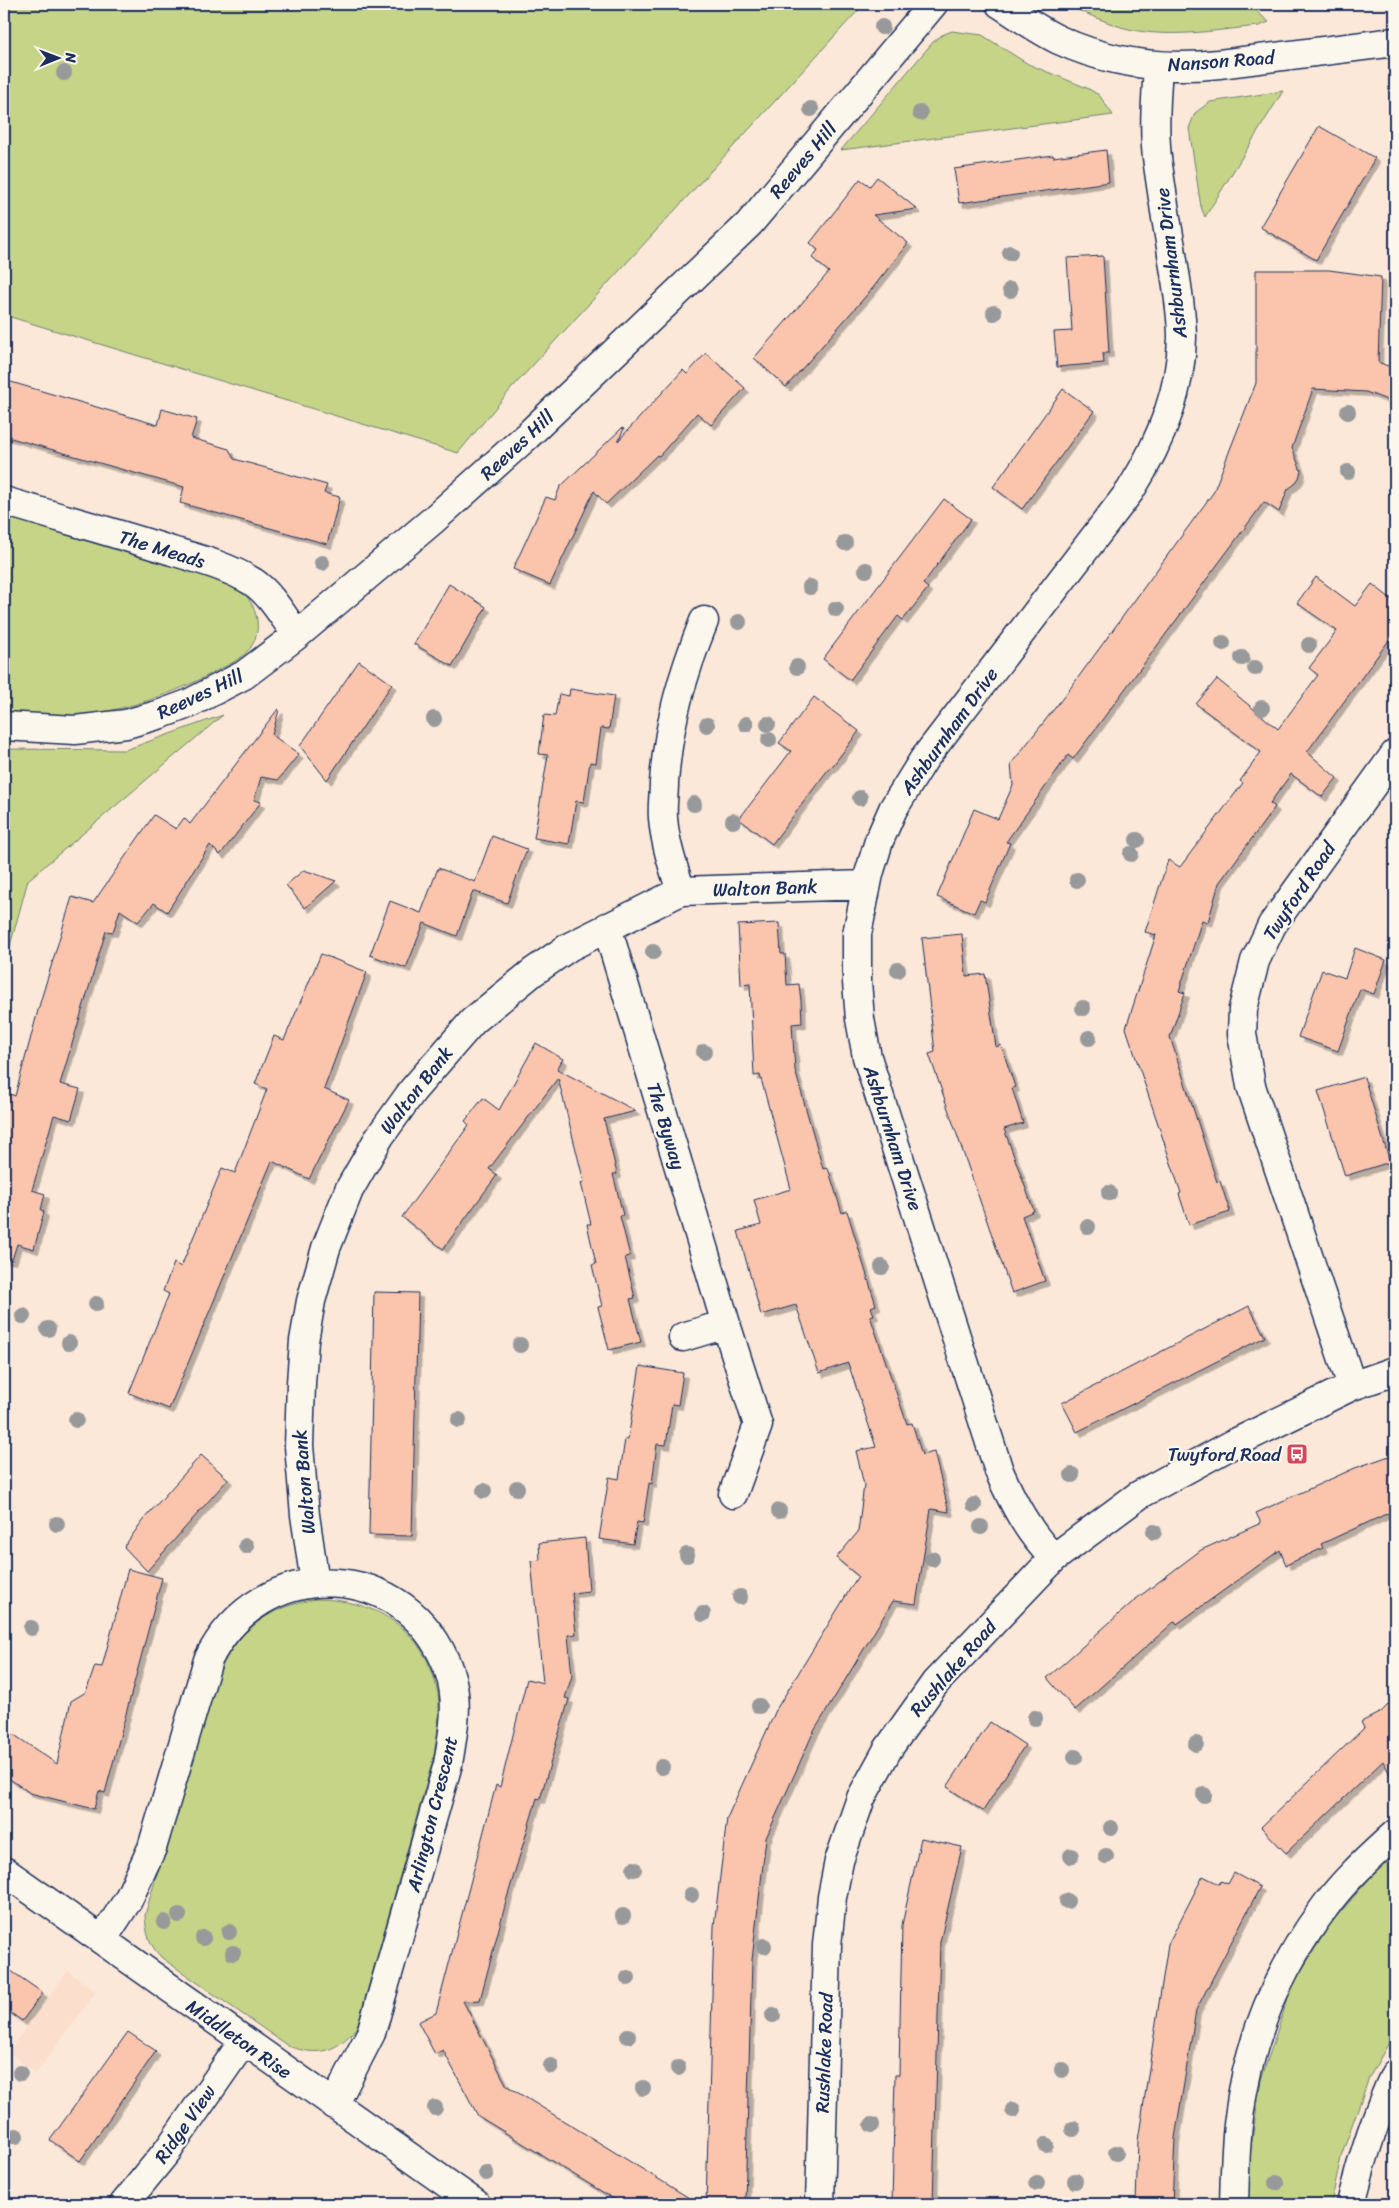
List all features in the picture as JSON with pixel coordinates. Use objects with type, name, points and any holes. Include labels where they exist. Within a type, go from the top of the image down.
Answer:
[{"type":"street","name":"Reeves Hill","points":[[4,726],[74,730],[126,724],[162,714],[188,704],[244,675],[296,635],[432,522],[528,436],[749,224],[933,4]]},
{"type":"street","name":"Nanson Road","points":[[1000,4],[1060,40],[1103,56],[1136,64],[1158,66],[1211,65],[1395,42]]},
{"type":"street","name":"Ashburnham Drive","points":[[1054,1558],[1040,1545],[1013,1503],[999,1471],[867,1057],[860,1019],[856,948],[866,884],[893,809],[924,759],[1130,491],[1156,447],[1169,413],[1177,378],[1182,338],[1178,293],[1158,163],[1156,112],[1158,66]]},
{"type":"street","name":"The Meads","points":[[4,501],[152,544],[208,562],[240,575],[254,583],[266,594],[296,635]]},
{"type":"street","points":[[681,891],[667,844],[662,816],[666,760],[676,699],[688,660],[704,622]]},
{"type":"street","name":"Twyford Road","points":[[1352,1386],[1251,1086],[1242,1034],[1243,1009],[1255,960],[1272,926],[1395,754]]},
{"type":"street","name":"Walton Bank","points":[[315,1583],[305,1514],[299,1446],[300,1392],[304,1341],[311,1301],[326,1248],[341,1209],[363,1164],[413,1090],[473,1021],[520,982],[569,947],[681,891],[866,884]]},
{"type":"street","name":"The Byway","points":[[607,927],[758,1425],[733,1494]]},
{"type":"street","points":[[683,1337],[726,1324]]},
{"type":"street","name":"Rushlake Road","points":[[820,2204],[828,1938],[839,1862],[861,1798],[888,1750],[935,1684],[1054,1558],[1138,1495],[1233,1444],[1352,1386],[1395,1371]]},
{"type":"street","name":"Arlington Crescent","points":[[102,1940],[128,1900],[152,1848],[200,1682],[214,1647],[238,1617],[255,1603],[287,1588],[315,1583],[343,1583],[366,1588],[407,1610],[423,1626],[441,1653],[449,1672],[456,1709],[448,1764],[372,2033],[334,2105]]},
{"type":"street","points":[[1234,2204],[1238,2118],[1249,2060],[1269,2002],[1294,1951],[1324,1907],[1357,1869],[1395,1834]]},
{"type":"street","name":"Middleton Rise","points":[[4,1871],[243,2042],[476,2204]]},
{"type":"street","name":"Ridge View","points":[[124,2204],[168,2150],[243,2042]]},
{"type":"street","points":[[1351,2204],[1374,2124],[1395,2074]]},
{"type":"shaded area","points":[[68,1971],[96,1992],[36,2073],[8,2052]]},
{"type":"green space","points":[[4,4],[864,4],[511,389],[458,453],[4,315]]},
{"type":"green space","points":[[1064,4],[1248,4],[1269,22],[1259,26],[1208,32],[1155,33],[1121,27]]},
{"type":"green space","points":[[952,31],[982,35],[1028,64],[1087,88],[1099,95],[1113,115],[841,150],[933,42],[942,35]]},
{"type":"green space","points":[[1283,91],[1205,217],[1201,207],[1189,128],[1195,113],[1210,102]]},
{"type":"green space","points":[[4,516],[238,586],[249,599],[256,614],[257,630],[251,647],[245,654],[233,662],[189,684],[158,697],[125,707],[70,716],[4,712]]},
{"type":"green space","points":[[223,715],[28,880],[4,968],[4,749],[125,750]]},
{"type":"green space","points":[[316,1599],[338,1600],[379,1612],[411,1636],[423,1653],[432,1672],[438,1694],[439,1709],[434,1756],[357,2027],[335,2047],[327,2050],[309,2051],[288,2046],[162,1958],[149,1938],[145,1915],[206,1710],[224,1662],[242,1636],[258,1622],[285,1607]]},
{"type":"green space","points":[[1395,1853],[1395,2032],[1369,2078],[1342,2153],[1331,2204],[1247,2204],[1248,2167],[1261,2080],[1292,1986],[1331,1923],[1376,1871]]},
{"type":"building","points":[[1319,126],[1375,158],[1316,260],[1260,227]]},
{"type":"building","points":[[1106,150],[1109,182],[959,203],[954,169],[1053,155],[1053,157]]},
{"type":"building","points":[[877,177],[917,209],[873,215],[908,243],[872,289],[786,387],[754,358],[829,272],[812,258],[818,250],[810,243],[860,179],[870,186]]},
{"type":"building","points":[[1103,256],[1109,353],[1103,353],[1104,363],[1057,367],[1054,332],[1072,331],[1067,258]]},
{"type":"building","points":[[1256,270],[1329,270],[1381,277],[1378,362],[1395,369],[1395,403],[1366,392],[1313,389],[1292,448],[1301,471],[1295,484],[1288,489],[1279,512],[1264,502],[1073,759],[1068,755],[1006,842],[1010,843],[985,902],[980,900],[974,913],[937,897],[974,809],[998,819],[1013,785],[1011,764],[1069,690],[1213,493],[1256,383]]},
{"type":"building","points":[[706,353],[745,388],[711,425],[697,413],[659,456],[657,455],[606,504],[594,491],[550,585],[513,569],[546,497],[555,500],[560,487],[622,428],[624,429],[618,441],[683,370],[687,374]]},
{"type":"building","points":[[4,380],[158,425],[162,409],[197,419],[191,438],[229,449],[234,459],[327,485],[324,493],[340,497],[327,544],[180,503],[184,487],[4,436]]},
{"type":"building","points":[[1063,389],[1094,411],[1022,509],[993,487]]},
{"type":"building","points":[[944,499],[971,519],[923,584],[928,588],[903,620],[898,616],[850,680],[823,659]]},
{"type":"building","points":[[1316,577],[1355,606],[1372,584],[1395,602],[1395,632],[1307,752],[1337,778],[1322,797],[1291,774],[1270,803],[1275,807],[1219,883],[1208,922],[1202,920],[1179,991],[1185,993],[1170,1037],[1217,1182],[1220,1181],[1230,1212],[1189,1225],[1179,1194],[1181,1193],[1126,1028],[1156,935],[1145,932],[1168,860],[1180,867],[1243,783],[1240,781],[1261,752],[1196,704],[1217,679],[1278,729],[1318,675],[1309,668],[1337,631],[1297,603]]},
{"type":"building","points":[[449,584],[486,607],[452,666],[414,644]]},
{"type":"building","points":[[359,661],[392,684],[327,780],[300,746]]},
{"type":"building","points":[[570,689],[614,696],[609,729],[601,728],[596,763],[590,762],[584,802],[576,801],[569,844],[534,838],[548,755],[539,754],[544,715],[555,716],[559,694],[569,696]]},
{"type":"building","points":[[814,697],[859,731],[772,844],[739,819],[791,751],[779,743]]},
{"type":"building","points":[[278,709],[272,735],[299,754],[278,780],[261,777],[254,800],[261,802],[220,855],[210,845],[167,912],[154,903],[138,922],[120,910],[113,932],[106,931],[60,1084],[80,1089],[71,1120],[54,1115],[32,1190],[45,1194],[41,1210],[44,1212],[34,1249],[17,1244],[12,1260],[4,1259],[4,1115],[10,1094],[15,1096],[40,1003],[72,897],[93,903],[154,815],[176,829],[184,818],[190,824]]},
{"type":"building","points":[[492,836],[527,849],[507,903],[473,891],[457,936],[424,923],[406,968],[370,955],[390,901],[421,913],[438,868],[475,882]]},
{"type":"building","points":[[304,870],[336,881],[305,908],[286,885]]},
{"type":"building","points":[[779,923],[781,954],[785,954],[787,985],[799,984],[801,1001],[802,1023],[792,1024],[795,1070],[823,1169],[828,1168],[842,1213],[847,1211],[876,1305],[871,1307],[874,1315],[870,1316],[907,1424],[912,1423],[922,1455],[934,1452],[949,1512],[931,1509],[916,1604],[893,1601],[813,1733],[766,1838],[752,1960],[745,2204],[706,2204],[714,1926],[727,1818],[777,1708],[858,1576],[836,1558],[858,1532],[864,1485],[856,1451],[876,1447],[848,1363],[819,1373],[796,1305],[761,1315],[738,1231],[761,1225],[754,1200],[791,1189],[760,1075],[754,1076],[750,984],[741,985],[738,925]]},
{"type":"building","points":[[962,934],[966,976],[985,974],[996,1047],[1001,1045],[1015,1087],[1012,1088],[1023,1123],[1004,1129],[1034,1211],[1022,1216],[1045,1281],[1012,1293],[929,1054],[935,1052],[922,938]]},
{"type":"building","points":[[1355,948],[1386,960],[1374,994],[1360,989],[1338,1051],[1298,1037],[1322,970],[1345,978]]},
{"type":"building","points":[[321,954],[367,972],[324,1089],[349,1100],[309,1179],[272,1161],[169,1409],[129,1393],[169,1294],[163,1291],[174,1263],[181,1267],[222,1168],[235,1173],[267,1089],[255,1084],[274,1036],[284,1040]]},
{"type":"building","points":[[536,1043],[563,1059],[557,1069],[636,1111],[604,1119],[617,1174],[613,1174],[623,1215],[620,1216],[630,1256],[625,1257],[635,1298],[630,1299],[641,1342],[609,1350],[598,1307],[602,1306],[592,1265],[596,1264],[587,1224],[591,1224],[581,1183],[584,1182],[558,1078],[489,1169],[497,1175],[443,1249],[402,1217],[469,1125],[465,1121],[483,1098],[499,1110]]},
{"type":"building","points":[[1364,1077],[1390,1162],[1345,1176],[1318,1091]]},
{"type":"building","points":[[374,1292],[418,1293],[412,1536],[369,1535]]},
{"type":"building","points":[[1249,1306],[1265,1337],[1077,1432],[1062,1403]]},
{"type":"building","points":[[640,1366],[683,1373],[678,1405],[672,1404],[666,1445],[657,1444],[652,1484],[649,1483],[643,1523],[637,1522],[633,1544],[599,1539],[609,1477],[619,1479],[625,1439],[628,1439]]},
{"type":"building","points":[[1395,1454],[1395,1510],[1321,1544],[1323,1548],[1286,1565],[1280,1550],[1177,1624],[1175,1621],[1075,1710],[1047,1678],[1136,1599],[1201,1550],[1261,1523],[1256,1513],[1355,1468]]},
{"type":"building","points":[[201,1455],[228,1479],[147,1571],[124,1547],[143,1520]]},
{"type":"building","points":[[585,1538],[589,1591],[572,1593],[576,1634],[568,1635],[572,1676],[565,1698],[569,1699],[540,1799],[537,1798],[507,1898],[480,2000],[463,2001],[507,2086],[699,2204],[622,2204],[478,2116],[443,2050],[435,2054],[418,2022],[436,2013],[496,1785],[500,1787],[527,1679],[543,1683],[531,1561],[540,1560],[539,1543]]},
{"type":"building","points":[[128,1569],[162,1578],[105,1793],[99,1791],[94,1809],[30,1793],[4,1775],[4,1728],[57,1764],[71,1701],[86,1692],[95,1666],[102,1667]]},
{"type":"building","points":[[1395,1698],[1395,1784],[1383,1761],[1286,1853],[1261,1827],[1364,1728],[1361,1722],[1381,1712]]},
{"type":"building","points":[[990,1722],[1025,1745],[983,1811],[947,1787]]},
{"type":"building","points":[[921,1838],[962,1847],[940,1942],[933,2204],[892,2204],[895,2075],[899,2075],[902,1925]]},
{"type":"building","points":[[1234,1873],[1260,1887],[1196,2010],[1175,2138],[1172,2204],[1136,2204],[1138,2141],[1168,1944],[1203,1876],[1219,1884],[1221,1881],[1228,1884]]},
{"type":"building","points":[[4,1966],[43,1993],[22,2021],[4,2008]]},
{"type":"building","points":[[128,2032],[156,2051],[80,2161],[50,2140]]},
{"type":"place","name":"Twyford Road","points":[[1297,1454]]}]
